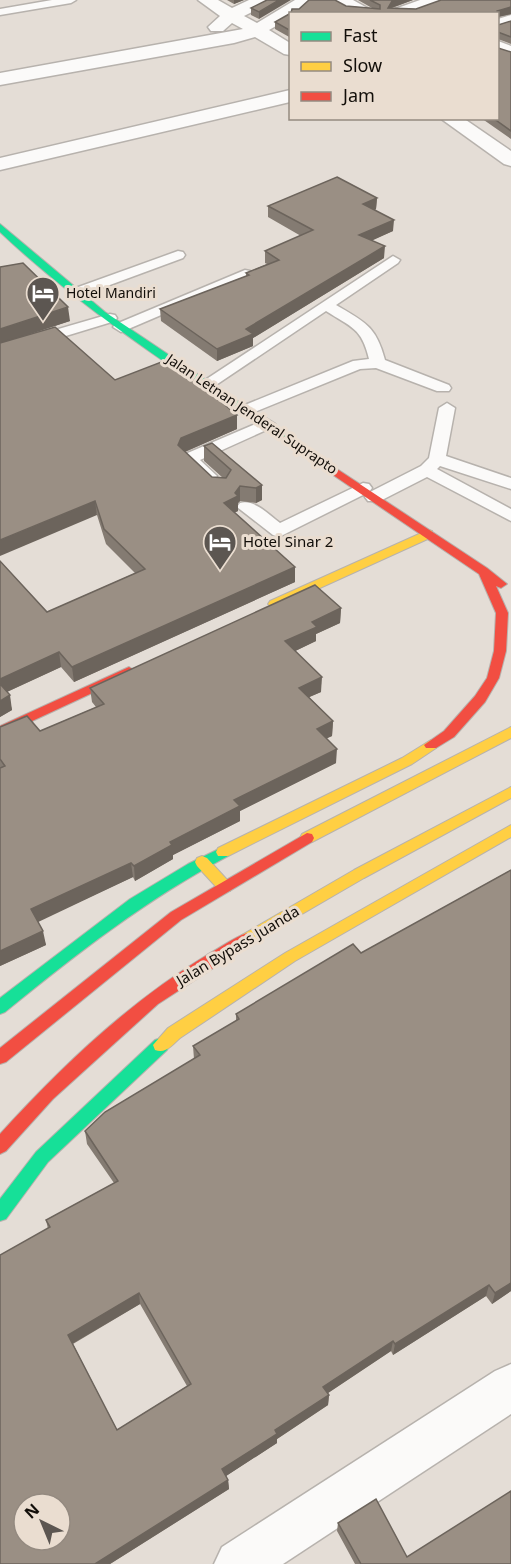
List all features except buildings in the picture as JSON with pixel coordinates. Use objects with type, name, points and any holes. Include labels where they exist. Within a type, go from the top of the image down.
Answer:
[{"type":"main road","name":"Jalan Letnan Jenderal Suprapto","points":[[0,227],[27,266],[75,293],[511,591]]},
{"type":"main road","points":[[257,612],[428,534]]},
{"type":"main road","points":[[0,1008],[68,952],[152,890],[202,862],[407,761],[449,734],[480,699],[493,678],[500,651],[502,613],[483,571]]},
{"type":"main road","points":[[0,731],[139,667]]},
{"type":"main road","points":[[0,1057],[176,916],[299,842],[511,732]]},
{"type":"main road","name":"Jalan Bypass Juanda","points":[[0,1146],[47,1094],[153,999],[197,969],[359,874],[511,792]]},
{"type":"main road","points":[[0,1213],[42,1157],[174,1034],[290,957],[511,830]]},
{"type":"main road","points":[[202,862],[225,887]]},
{"type":"street","points":[[206,0],[289,49]]},
{"type":"street","points":[[202,40],[230,16],[262,0]]},
{"type":"street","points":[[0,79],[202,40],[225,40],[259,31],[306,0]]},
{"type":"street","points":[[339,0],[366,12]]},
{"type":"street","points":[[403,12],[436,0]]},
{"type":"street","points":[[0,164],[289,96]]},
{"type":"street","points":[[452,120],[511,160]]},
{"type":"street","points":[[238,1564],[511,1387]]},
{"type":"lane","points":[[0,12],[71,0]]},
{"type":"lane","points":[[75,293],[178,255]]},
{"type":"lane","points":[[207,384],[393,260]]},
{"type":"lane","points":[[0,351],[115,322],[245,274]]},
{"type":"lane","points":[[326,305],[366,332],[372,339],[378,363]]},
{"type":"lane","points":[[246,410],[358,364],[378,363],[443,388]]},
{"type":"lane","points":[[432,464],[447,408]]},
{"type":"lane","points":[[220,486],[189,459],[267,424]]},
{"type":"lane","points":[[432,464],[511,516]]},
{"type":"lane","points":[[246,507],[279,531],[432,464],[511,484]]},
{"type":"traffic: fast","points":[[0,227],[32,258],[102,314],[287,439]]},
{"type":"traffic: fast","points":[[0,1007],[107,923],[164,885],[223,852]]},
{"type":"traffic: fast","points":[[0,1213],[42,1157],[161,1045]]},
{"type":"traffic: slow","points":[[274,604],[428,534]]},
{"type":"traffic: slow","points":[[307,838],[511,732]]},
{"type":"traffic: slow","points":[[223,852],[407,761],[431,745]]},
{"type":"traffic: slow","points":[[247,939],[359,874],[511,792]]},
{"type":"traffic: slow","points":[[161,1045],[174,1033],[290,957],[511,830]]},
{"type":"traffic: slow","points":[[202,862],[225,887]]},
{"type":"traffic: jam","points":[[287,439],[501,584]]},
{"type":"traffic: jam","points":[[431,745],[449,734],[480,699],[493,678],[500,651],[502,613],[483,571]]},
{"type":"traffic: jam","points":[[0,731],[129,671]]},
{"type":"traffic: jam","points":[[0,1057],[176,916],[307,838]]},
{"type":"traffic: jam","points":[[0,1146],[47,1094],[153,999],[247,939]]},
{"type":"place","name":"Hotel Mandiri","points":[[43,322]]},
{"type":"place","name":"Hotel Sinar 2","points":[[220,571]]}]
